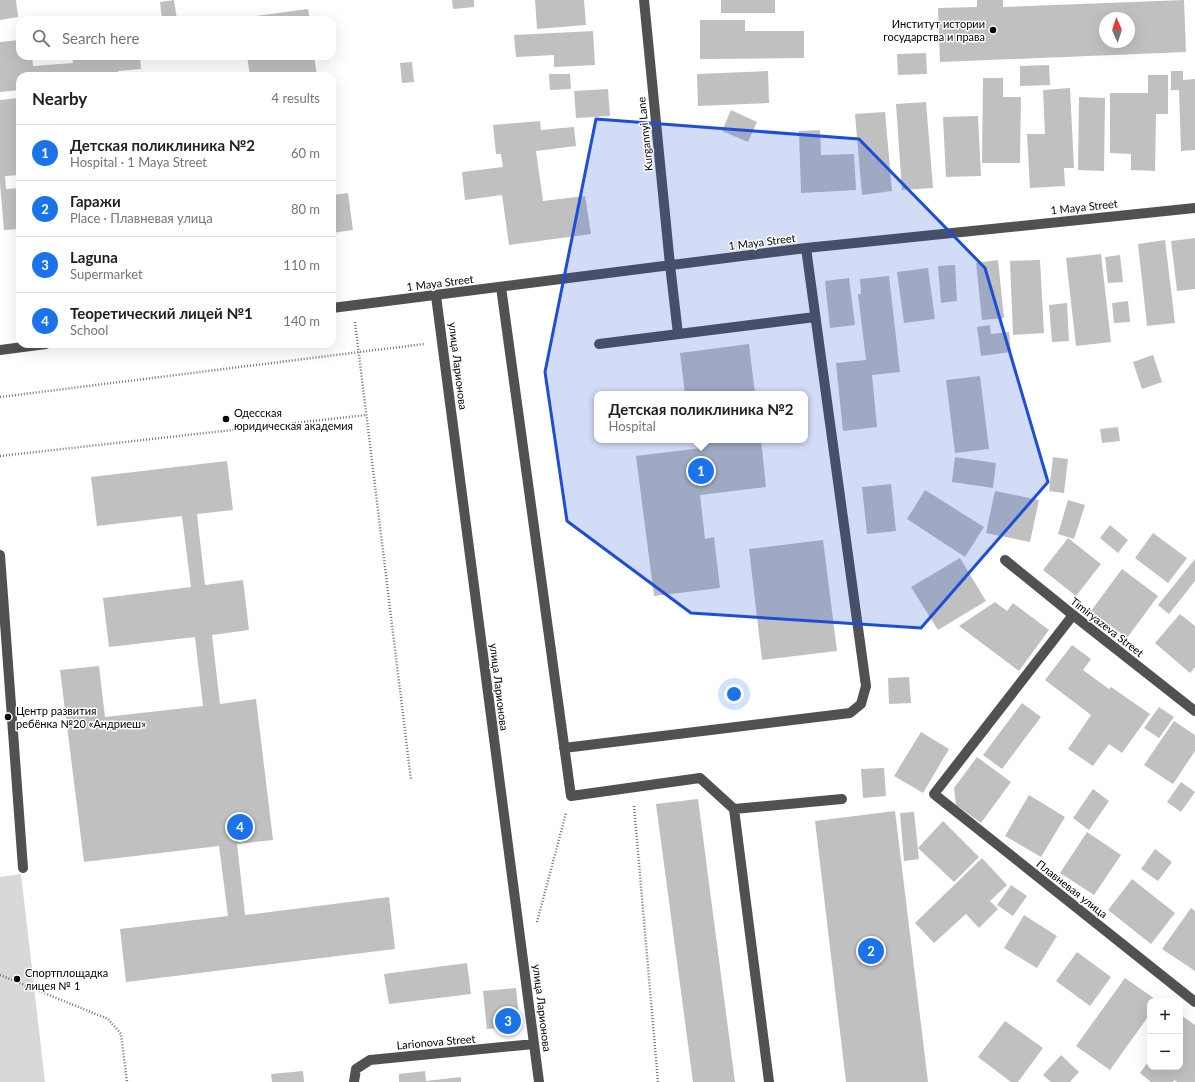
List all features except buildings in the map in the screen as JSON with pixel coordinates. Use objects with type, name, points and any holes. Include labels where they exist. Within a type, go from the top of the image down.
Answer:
[{"type":"street","name":"Kurgannyi Lane","points":[[644,0],[678,334]]},
{"type":"street","name":"1 Maya Street","points":[[336,308],[806,248],[1195,208]]},
{"type":"street","points":[[564,748],[850,713],[861,704],[866,686],[806,248]]},
{"type":"street","points":[[500,287],[571,796],[700,778],[734,809],[769,1082]]},
{"type":"street","name":"улица Ларионова","points":[[436,296],[539,1082]]},
{"type":"street","points":[[599,344],[815,317]]},
{"type":"street","points":[[0,350],[16,348]]},
{"type":"street","points":[[0,555],[23,868]]},
{"type":"street","name":"Timiryazeva Street","points":[[1005,560],[1195,711]]},
{"type":"street","name":"Плавневая улица","points":[[1073,615],[934,794],[1195,1002]]},
{"type":"street","points":[[734,809],[842,799]]},
{"type":"street","name":"Larionova Street","points":[[354,1082],[356,1069],[370,1060],[534,1044]]},
{"type":"path","points":[[353,306],[411,780]]},
{"type":"path","points":[[0,397],[442,341]]},
{"type":"path","points":[[0,456],[366,415]]},
{"type":"path","points":[[633,787],[658,1082]]},
{"type":"path","points":[[536,924],[571,796]]},
{"type":"path","points":[[0,975],[108,1019],[121,1034],[127,1082]]},
{"type":"highlighted area","points":[[596,119],[859,139],[985,268],[1048,482],[921,628],[691,613],[567,521],[545,372]]},
{"type":"shaded area","name":"Спортплощадка лицея № 1","points":[[21,874],[45,1082],[0,1082],[0,877]]},
{"type":"place","name":"Институт истории государства и права","points":[[993,30]]},
{"type":"place","name":"Одесская юридическая академия","points":[[226,419]]},
{"type":"place","name":"Детская поликлиника №2","points":[[701,471]]},
{"type":"place","name":"Центр развития ребёнка №20 «Андриеш»","points":[[8,717]]},
{"type":"place","name":"Теоретический лицей №1","points":[[240,827]]},
{"type":"place","name":"Гаражи","points":[[871,951]]},
{"type":"place","name":"Спортплощадка лицея № 1","points":[[17,979]]},
{"type":"place","name":"Laguna","points":[[508,1021]]}]
